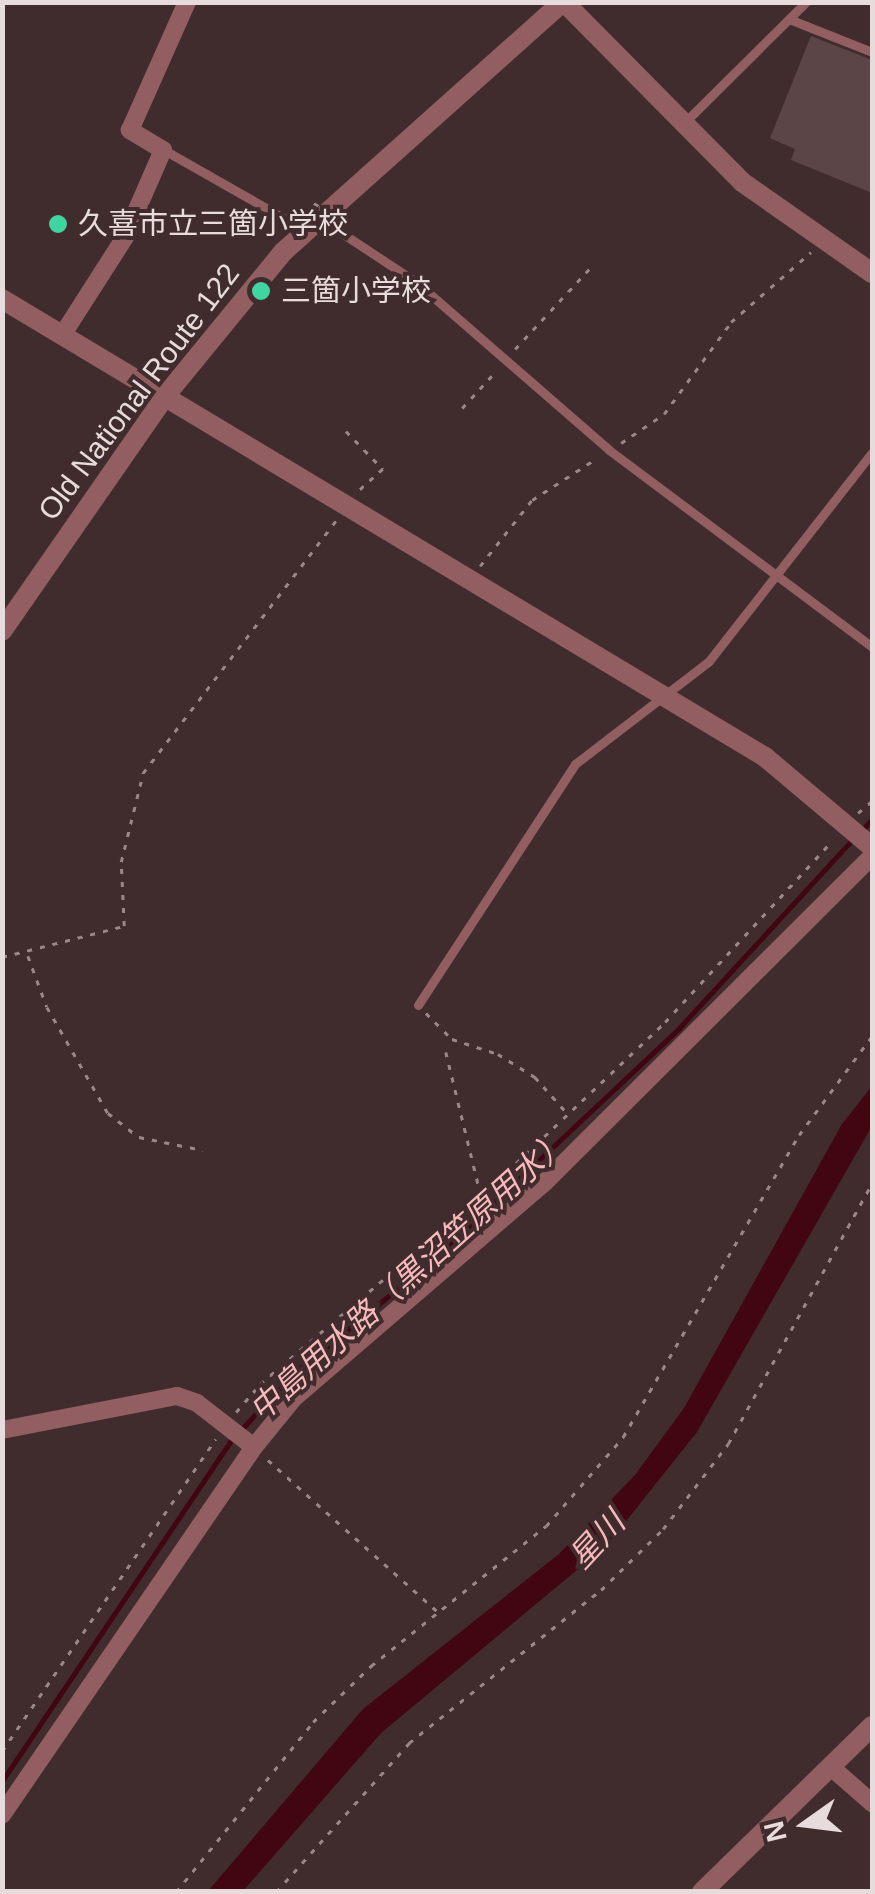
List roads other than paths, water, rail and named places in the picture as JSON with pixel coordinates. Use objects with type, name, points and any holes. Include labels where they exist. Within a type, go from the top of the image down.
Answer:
[{"type":"street","points":[[63,334],[126,236],[163,150],[130,130],[187,2]]},
{"type":"street","points":[[563,2],[742,182],[821,242],[872,273]]},
{"type":"street","name":"Old National Route 122","points":[[2,630],[166,395],[316,220],[563,2]]},
{"type":"street","points":[[2,299],[765,757],[860,836],[655,1077],[484,1238],[310,1382],[249,1443],[2,1815]]},
{"type":"street","points":[[2,1430],[177,1396],[227,1424],[249,1443]]},
{"type":"street","points":[[702,1892],[872,1726]]},
{"type":"street","points":[[831,1767],[872,1803]]},
{"type":"lane","points":[[683,124],[806,2]]},
{"type":"lane","points":[[789,19],[872,52]]},
{"type":"lane","points":[[163,150],[316,220],[416,282],[609,450],[872,647]]},
{"type":"lane","points":[[418,1004],[576,764],[709,661],[872,452]]},
{"type":"water","name":"星川","points":[[872,1086],[872,1126],[697,1432],[607,1545],[381,1733],[243,1891],[208,1891],[363,1709],[559,1554],[635,1475],[684,1408],[842,1124]]},
{"type":"waterway","name":"中島用水路（黒沼笠原用水）","points":[[861,831],[872,819]]},
{"type":"waterway","name":"中島用水路（黒沼笠原用水）","points":[[240,1431],[288,1378],[428,1264],[679,1028],[853,839]]},
{"type":"waterway","name":"中島用水路（黒沼笠原用水）","points":[[2,1781],[232,1439]]},
{"type":"place","name":"久喜市立三箇小学校","points":[[58,224]]},
{"type":"place","name":"三箇小学校","points":[[261,291]]}]
